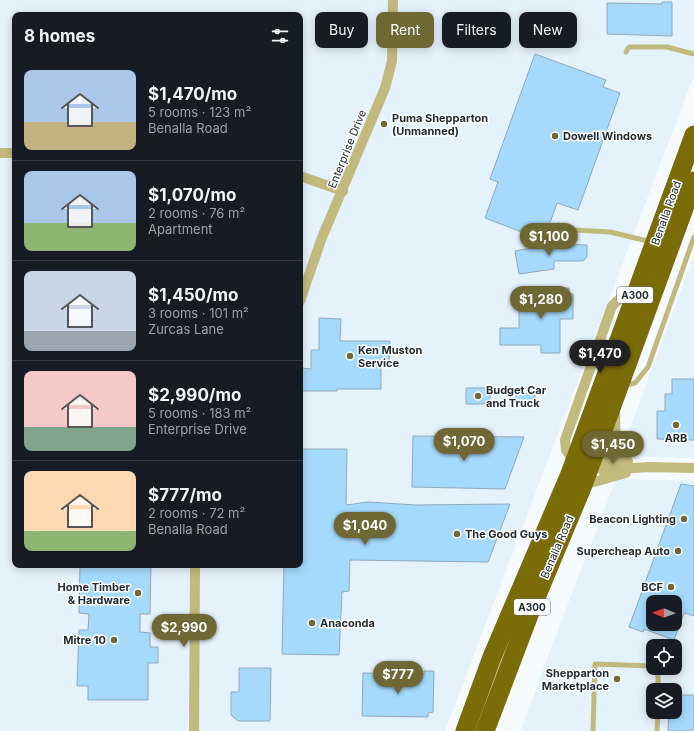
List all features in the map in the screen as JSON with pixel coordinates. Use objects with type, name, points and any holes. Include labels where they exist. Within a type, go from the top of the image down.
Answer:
[{"type":"highway","name":"Benalla Road","points":[[486,731],[529,614],[583,486],[581,460],[637,290],[694,135]]},
{"type":"highway","name":"Benalla Road","points":[[465,731],[492,657],[581,460],[617,393],[694,180]]},
{"type":"highway","points":[[655,242],[662,240],[677,229]]},
{"type":"street","name":"Enterprise Drive","points":[[303,292],[321,240],[343,191],[385,88],[392,61],[394,0]]},
{"type":"street","points":[[0,153],[12,153]]},
{"type":"street","points":[[303,177],[343,191]]},
{"type":"street","points":[[617,393],[617,445],[619,454],[624,460]]},
{"type":"street","points":[[581,460],[624,460],[649,467]]},
{"type":"street","points":[[581,460],[602,470],[649,467],[694,468]]},
{"type":"street","points":[[583,486],[649,467]]},
{"type":"street","points":[[194,731],[195,568]]},
{"type":"lane","points":[[626,52],[629,47],[668,47],[694,54]]},
{"type":"lane","points":[[559,224],[574,230],[610,232],[655,242]]},
{"type":"lane","points":[[617,393],[635,383],[648,367],[694,237]]},
{"type":"lane","points":[[593,731],[595,664],[646,666]]},
{"type":"lane","points":[[658,719],[658,731]]},
{"type":"shaded area","points":[[0,0],[694,0],[694,75],[445,731],[0,731]]},
{"type":"shaded area","points":[[694,256],[694,458],[642,457],[627,436]]},
{"type":"shaded area","points":[[616,479],[694,481],[694,731],[521,731]]},
{"type":"building","points":[[662,2],[672,2],[672,36],[607,34],[607,3],[662,4]]},
{"type":"building","name":"Dowell Windows","points":[[535,54],[606,80],[603,87],[620,93],[578,210],[557,203],[547,231],[519,231],[485,218],[498,182],[490,179]]},
{"type":"building","points":[[554,244],[587,245],[587,257],[583,261],[554,261],[554,269],[519,274],[515,251]]},
{"type":"building","points":[[539,288],[569,288],[569,294],[573,294],[573,319],[560,319],[560,353],[541,353],[541,345],[500,345],[500,328],[519,328],[519,296],[539,297]]},
{"type":"building","name":"Ken Muston Service","points":[[319,318],[341,319],[340,341],[390,341],[389,362],[381,361],[381,389],[303,391],[303,368],[311,369],[311,350],[319,350]]},
{"type":"building","points":[[672,379],[694,379],[694,440],[657,439],[657,411],[665,411],[665,394],[672,394]]},
{"type":"building","name":"Budget Car and Truck","points":[[466,388],[490,388],[490,404],[466,404]]},
{"type":"building","points":[[516,393],[535,394],[535,405],[516,405]]},
{"type":"building","points":[[413,436],[524,437],[505,489],[412,487]]},
{"type":"building","points":[[303,449],[347,449],[346,505],[368,502],[416,505],[510,504],[488,562],[350,560],[349,591],[342,592],[339,655],[282,654],[284,568],[303,568]]},
{"type":"building","points":[[681,484],[694,486],[694,616],[684,613],[682,618],[682,595],[646,595],[646,630],[644,629],[643,632],[629,627]]},
{"type":"building","name":"Mitre 10","points":[[80,568],[151,568],[150,614],[140,614],[140,632],[150,633],[150,647],[158,647],[158,663],[148,663],[148,700],[88,700],[88,686],[77,686],[79,630],[88,630],[89,614],[79,613]]},
{"type":"building","points":[[649,631],[677,631],[674,639]]},
{"type":"building","points":[[239,668],[271,668],[270,721],[238,721],[231,715],[231,692],[239,692]]},
{"type":"building","points":[[424,671],[434,671],[433,712],[428,713],[428,717],[362,716],[363,673],[424,674]]},
{"type":"building","points":[[682,695],[694,695],[694,731],[668,731],[669,719],[682,719]]},
{"type":"place","name":"Puma Shepparton (Unmanned)","points":[[384,124]]},
{"type":"place","name":"Dowell Windows","points":[[555,136]]},
{"type":"place","name":"Ken Muston Service","points":[[350,356]]},
{"type":"place","name":"Budget Car and Truck","points":[[478,396]]},
{"type":"place","name":"ARB","points":[[676,425]]},
{"type":"place","name":"Beacon Lighting","points":[[684,519]]},
{"type":"place","name":"The Good Guys","points":[[457,534]]},
{"type":"place","name":"Supercheap Auto","points":[[678,551]]},
{"type":"place","name":"BCF","points":[[671,587]]},
{"type":"place","name":"Home Timber & Hardware","points":[[138,593]]},
{"type":"place","name":"Anaconda","points":[[312,623]]},
{"type":"place","name":"Mitre 10","points":[[114,640]]},
{"type":"place","name":"Shepparton Marketplace","points":[[617,679]]}]
